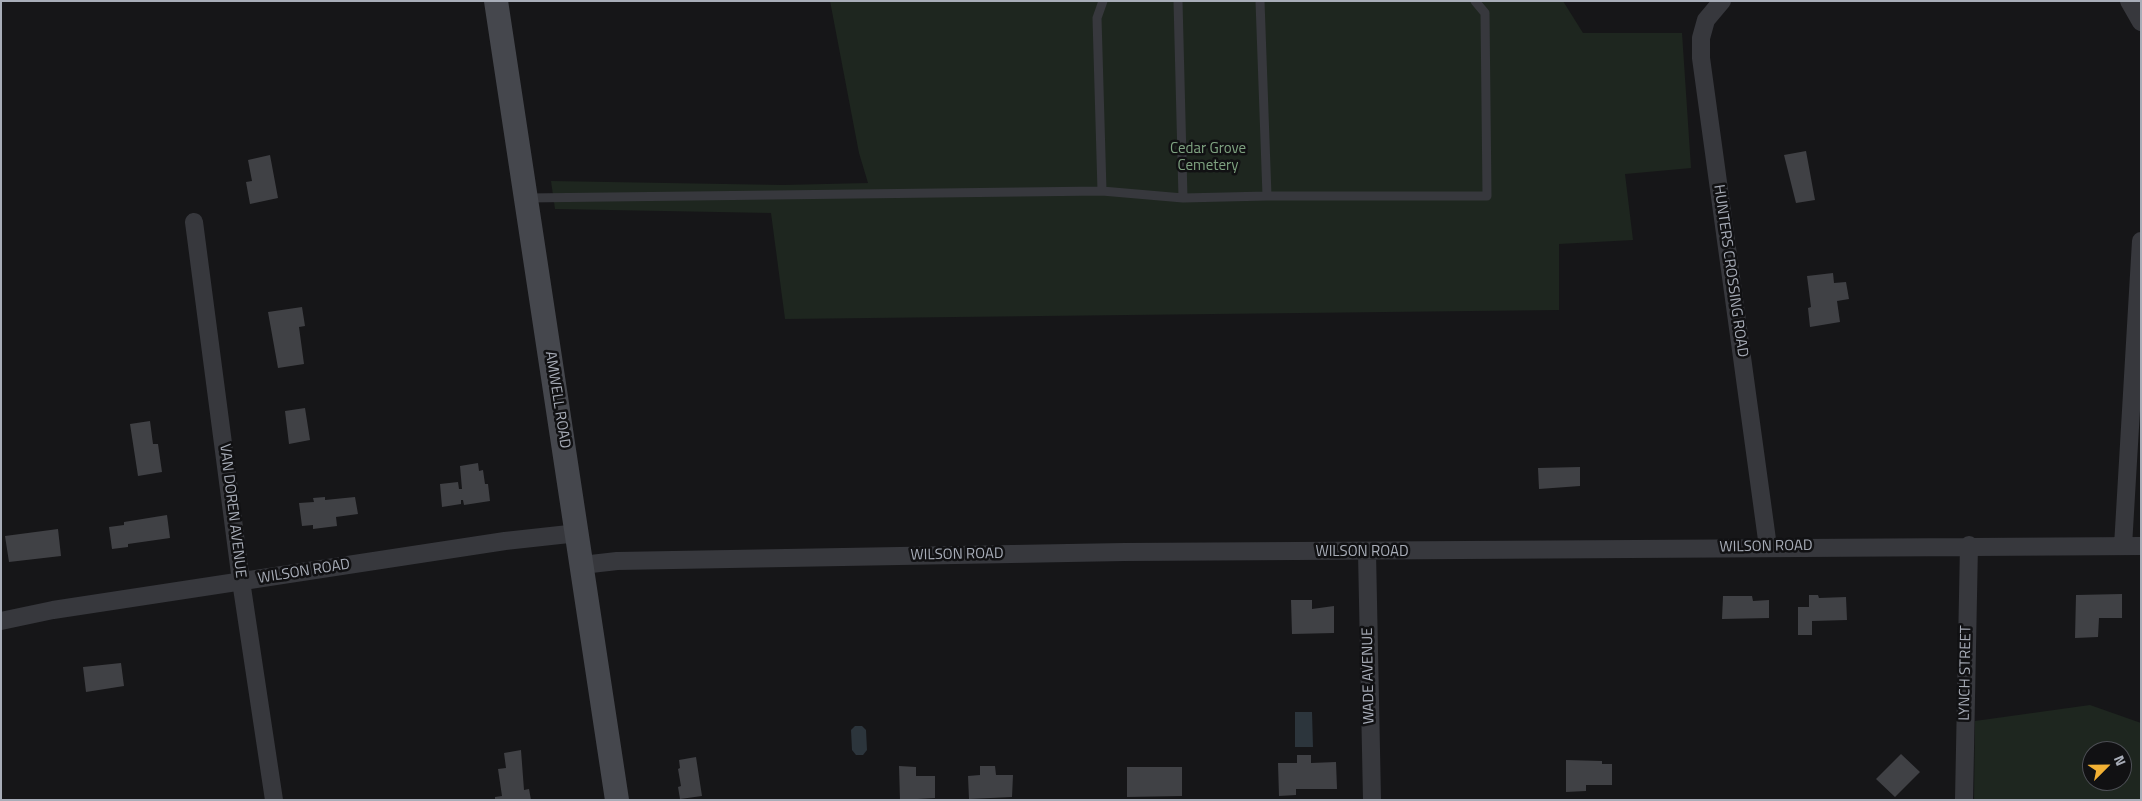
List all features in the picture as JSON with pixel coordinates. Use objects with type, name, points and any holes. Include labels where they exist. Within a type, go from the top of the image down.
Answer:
[{"type":"main road","name":"AMWELL ROAD","points":[[496,1],[617,800]]},
{"type":"street","name":"HUNTERS CROSSING ROAD","points":[[1722,1],[1706,20],[1701,38],[1701,58],[1768,547]]},
{"type":"street","points":[[2129,1],[2141,22]]},
{"type":"street","name":"VAN DOREN AVENUE","points":[[194,222],[241,581],[274,800]]},
{"type":"street","points":[[2132,546],[2141,241]]},
{"type":"street","name":"WILSON ROAD","points":[[1,621],[53,610],[241,581],[505,541],[578,533]]},
{"type":"street","name":"WILSON ROAD","points":[[582,565],[627,561],[1125,552],[1367,552],[1969,545],[2132,546]]},
{"type":"street","name":"LYNCH STREET","points":[[1964,800],[1969,545]]},
{"type":"street","name":"WADE AVENUE","points":[[1367,552],[1372,800]]},
{"type":"lane","points":[[1102,191],[1097,18],[1103,1]]},
{"type":"lane","points":[[1178,1],[1183,198]]},
{"type":"lane","points":[[1260,1],[1267,196]]},
{"type":"lane","points":[[526,198],[1102,191],[1183,198],[1487,196],[1485,13],[1475,1]]},
{"type":"green space","name":"Cedar Grove Cemetery","points":[[830,1],[1563,1],[1583,33],[1682,33],[1691,168],[1625,174],[1633,240],[1559,244],[1559,310],[785,319],[771,213],[555,209],[551,181],[783,185],[868,183],[859,153]]},
{"type":"green space","points":[[2090,705],[2141,723],[2141,800],[1974,800],[1975,721]]},
{"type":"shaded area","points":[[1295,712],[1312,712],[1313,747],[1295,747]]},
{"type":"shaded area","points":[[855,726],[862,726],[866,730],[867,750],[863,755],[856,755],[852,750],[851,730]]},
{"type":"building","points":[[1806,151],[1815,200],[1796,203],[1784,155]]},
{"type":"building","points":[[270,155],[278,198],[250,204],[246,182],[252,181],[248,160]]},
{"type":"building","points":[[1833,273],[1834,283],[1846,282],[1849,299],[1837,301],[1840,322],[1810,327],[1808,308],[1811,307],[1807,276]]},
{"type":"building","points":[[302,307],[305,326],[299,327],[304,364],[278,368],[268,312]]},
{"type":"building","points":[[305,408],[310,440],[289,444],[285,411]]},
{"type":"building","points":[[150,421],[153,444],[158,444],[162,472],[138,476],[130,424]]},
{"type":"building","points":[[478,463],[479,471],[483,470],[485,484],[488,484],[490,501],[464,505],[463,500],[461,500],[461,504],[442,507],[440,484],[458,482],[459,489],[462,489],[460,466]]},
{"type":"building","points":[[1580,467],[1580,486],[1539,489],[1538,468]]},
{"type":"building","points":[[325,497],[325,500],[355,497],[358,514],[336,517],[337,526],[313,529],[313,525],[302,526],[299,503],[314,502],[313,498]]},
{"type":"building","points":[[167,515],[170,538],[128,544],[128,547],[112,549],[109,527],[124,525],[124,522]]},
{"type":"building","points":[[58,529],[61,556],[9,562],[5,536]]},
{"type":"building","points":[[2122,594],[2122,618],[2099,618],[2098,637],[2075,638],[2076,595]]},
{"type":"building","points":[[1809,595],[1818,595],[1819,598],[1846,597],[1847,620],[1812,621],[1812,635],[1798,635],[1798,607],[1809,607]]},
{"type":"building","points":[[1723,596],[1752,596],[1753,601],[1769,600],[1769,618],[1722,619]]},
{"type":"building","points":[[1291,600],[1312,600],[1312,609],[1334,606],[1334,633],[1292,634]]},
{"type":"building","points":[[121,663],[124,686],[86,692],[83,667]]},
{"type":"building","points":[[521,750],[524,790],[529,789],[531,800],[495,800],[495,797],[502,796],[498,769],[506,768],[504,753]]},
{"type":"building","points":[[1901,754],[1920,772],[1895,797],[1876,779]]},
{"type":"building","points":[[1297,755],[1311,755],[1311,763],[1336,762],[1337,789],[1296,789],[1296,795],[1279,796],[1278,763],[1297,763]]},
{"type":"building","points":[[696,757],[702,796],[680,799],[678,787],[681,786],[678,769],[680,768],[679,760]]},
{"type":"building","points":[[1566,760],[1602,761],[1602,764],[1612,764],[1612,785],[1586,785],[1586,791],[1566,792]]},
{"type":"building","points":[[899,766],[916,767],[916,776],[935,776],[935,798],[900,800]]},
{"type":"building","points":[[980,766],[995,766],[996,775],[1013,775],[1012,797],[969,799],[968,776],[980,775]]},
{"type":"building","points":[[1127,767],[1182,767],[1182,796],[1127,797]]}]
